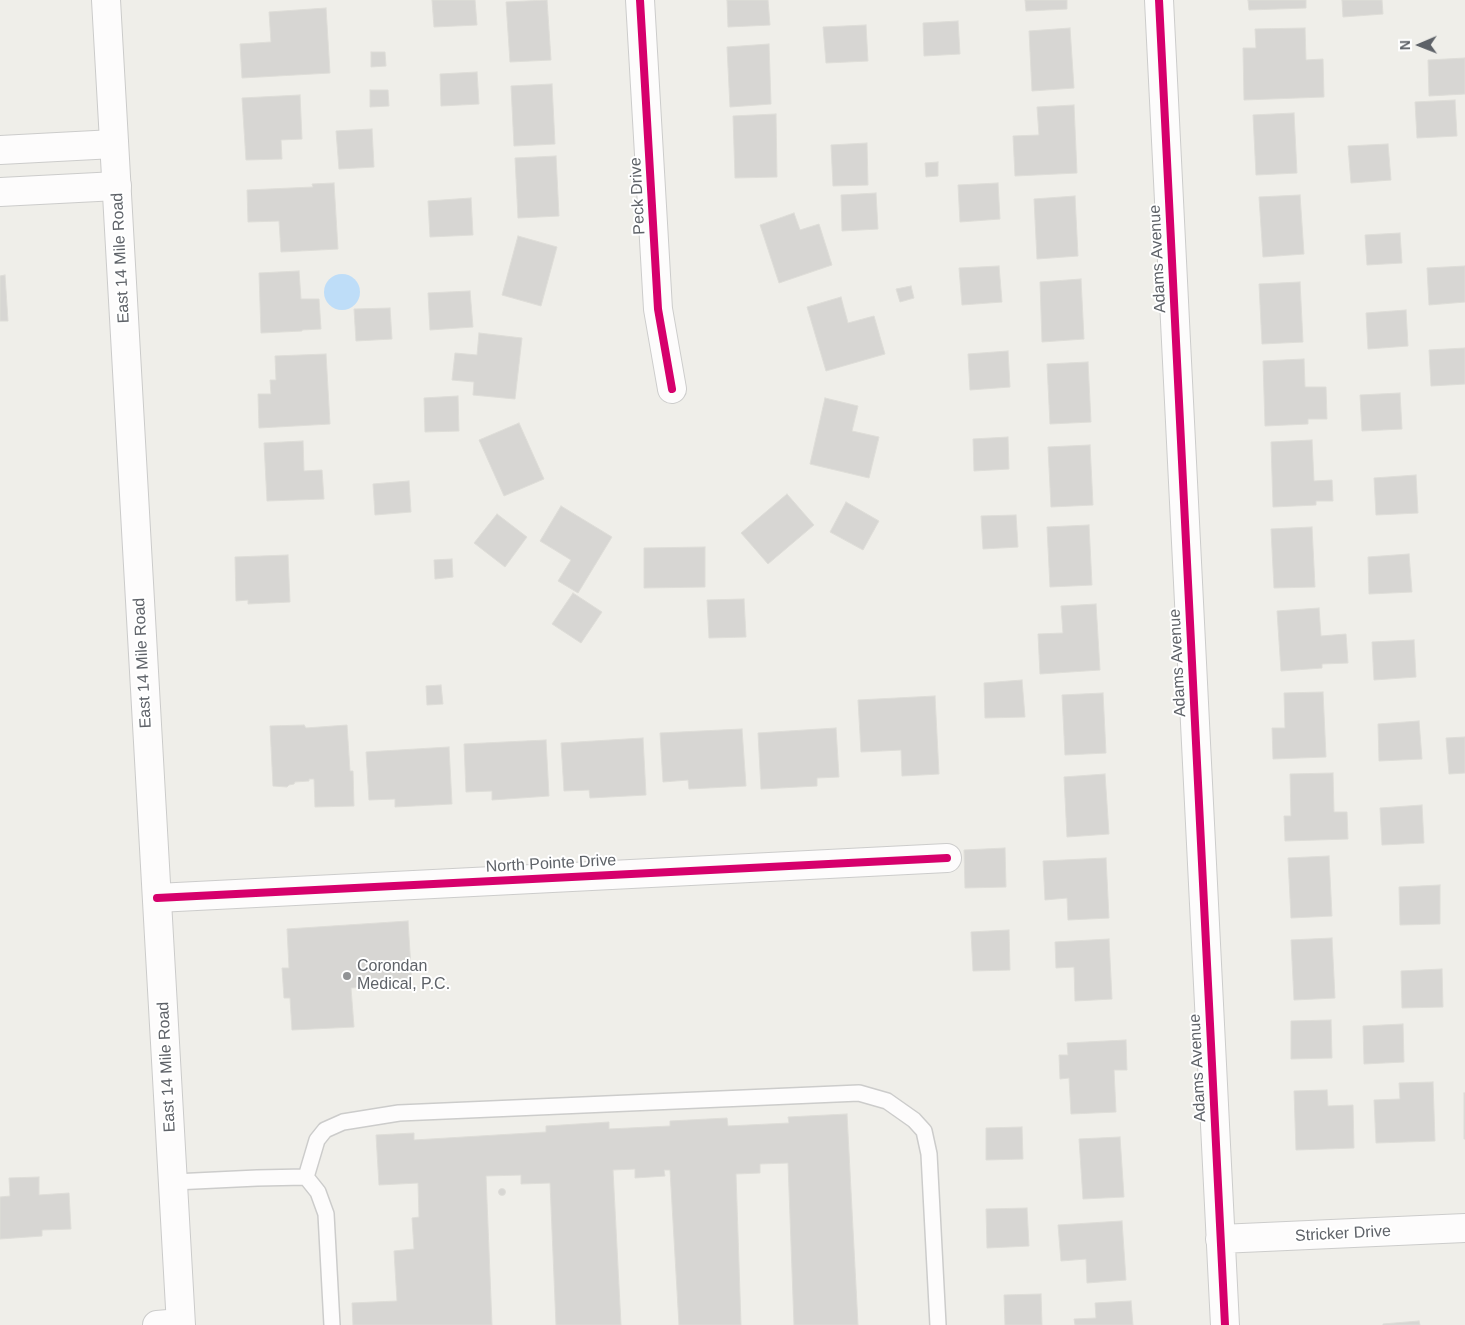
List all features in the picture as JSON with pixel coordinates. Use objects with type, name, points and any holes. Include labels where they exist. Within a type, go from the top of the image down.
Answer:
[{"type":"street","name":"East 14 Mile Road","points":[[106,0],[156,898],[174,1182],[173,1324]]},
{"type":"street","name":"Peck Drive","points":[[640,0],[658,309],[672,389]]},
{"type":"street","name":"Adams Avenue","points":[[1159,0],[1225,1325]]},
{"type":"street","points":[[0,150],[114,144]]},
{"type":"street","points":[[0,192],[117,186]]},
{"type":"street","name":"North Pointe Drive","points":[[156,898],[946,858]]},
{"type":"street","name":"Stricker Drive","points":[[1220,1240],[1465,1228]]},
{"type":"lane","points":[[306,1177],[317,1140],[325,1130],[343,1122],[399,1113],[859,1093],[887,1101],[908,1116],[924,1131],[929,1154],[938,1325]]},
{"type":"lane","points":[[174,1182],[306,1177]]},
{"type":"lane","points":[[306,1177],[318,1192],[326,1214],[332,1325]]},
{"type":"water","points":[[342,274],[349,275],[355,279],[359,285],[359,299],[355,305],[349,309],[342,310],[335,309],[329,305],[325,299],[324,292],[325,285],[329,279],[335,275]]},
{"type":"building","points":[[432,0],[475,0],[477,25],[434,27]]},
{"type":"building","points":[[547,0],[551,60],[510,62],[506,2]]},
{"type":"building","points":[[727,0],[768,0],[770,25],[728,27]]},
{"type":"building","points":[[1025,0],[1067,0],[1067,9],[1026,11]]},
{"type":"building","points":[[1248,0],[1306,0],[1306,8],[1249,10]]},
{"type":"building","points":[[1342,0],[1382,0],[1383,14],[1343,17]]},
{"type":"building","points":[[326,8],[330,73],[242,78],[240,44],[271,42],[269,12]]},
{"type":"building","points":[[958,21],[960,54],[924,56],[923,23]]},
{"type":"building","points":[[866,25],[868,61],[826,63],[823,27]]},
{"type":"building","points":[[1070,28],[1074,88],[1032,91],[1029,31]]},
{"type":"building","points":[[1305,28],[1306,60],[1323,59],[1324,97],[1244,100],[1243,48],[1256,48],[1255,29]]},
{"type":"building","points":[[769,44],[771,104],[730,107],[727,47]]},
{"type":"building","points":[[371,52],[385,52],[386,66],[371,67]]},
{"type":"building","points":[[1465,58],[1465,94],[1429,96],[1428,60]]},
{"type":"building","points":[[477,72],[479,104],[441,106],[440,74]]},
{"type":"building","points":[[552,84],[555,144],[514,146],[511,86]]},
{"type":"building","points":[[370,90],[388,90],[389,106],[370,107]]},
{"type":"building","points":[[300,95],[302,139],[281,140],[282,159],[246,160],[242,98]]},
{"type":"building","points":[[1455,100],[1457,136],[1417,138],[1415,102]]},
{"type":"building","points":[[1074,105],[1077,173],[1015,176],[1013,136],[1039,135],[1037,107]]},
{"type":"building","points":[[1294,113],[1297,173],[1256,175],[1253,115]]},
{"type":"building","points":[[776,114],[777,177],[735,178],[733,116]]},
{"type":"building","points":[[372,129],[374,167],[339,169],[336,131]]},
{"type":"building","points":[[867,143],[868,185],[833,186],[831,145]]},
{"type":"building","points":[[1388,144],[1391,180],[1351,183],[1348,146]]},
{"type":"building","points":[[556,156],[559,216],[518,218],[515,158]]},
{"type":"building","points":[[938,162],[938,176],[926,177],[925,163]]},
{"type":"building","points":[[334,183],[338,249],[281,252],[279,221],[248,222],[247,190],[313,187],[312,184]]},
{"type":"building","points":[[998,183],[1000,219],[960,222],[958,185]]},
{"type":"building","points":[[876,193],[878,229],[842,231],[841,195]]},
{"type":"building","points":[[1300,195],[1304,254],[1263,257],[1259,197]]},
{"type":"building","points":[[1075,196],[1078,256],[1037,259],[1034,199]]},
{"type":"building","points":[[471,198],[473,235],[430,237],[428,201]]},
{"type":"building","points":[[794,213],[800,230],[819,224],[832,265],[779,283],[760,225]]},
{"type":"building","points":[[1400,233],[1402,263],[1367,265],[1365,235]]},
{"type":"building","points":[[518,236],[557,247],[541,306],[502,295]]},
{"type":"building","points":[[999,266],[1002,302],[962,305],[959,268]]},
{"type":"building","points":[[1465,266],[1465,302],[1429,305],[1427,268]]},
{"type":"building","points":[[299,271],[301,299],[319,299],[321,329],[261,333],[259,273]]},
{"type":"building","points":[[5,275],[8,321],[0,321],[0,276]]},
{"type":"building","points":[[1081,279],[1084,339],[1042,342],[1040,282]]},
{"type":"building","points":[[1300,282],[1303,342],[1262,344],[1259,284]]},
{"type":"building","points":[[911,286],[914,298],[900,302],[896,289]]},
{"type":"building","points":[[470,291],[473,327],[430,330],[428,293]]},
{"type":"building","points":[[841,297],[848,323],[874,316],[885,354],[826,371],[807,307]]},
{"type":"building","points":[[390,308],[392,339],[356,341],[354,309]]},
{"type":"building","points":[[1406,310],[1408,346],[1368,349],[1366,313]]},
{"type":"building","points":[[479,333],[522,338],[515,399],[473,395],[474,382],[452,380],[455,353],[477,355]]},
{"type":"building","points":[[1465,348],[1465,384],[1431,386],[1429,350]]},
{"type":"building","points":[[1008,351],[1010,387],[970,390],[968,354]]},
{"type":"building","points":[[326,354],[330,424],[259,428],[258,394],[271,394],[270,380],[276,380],[275,356]]},
{"type":"building","points":[[1304,359],[1305,387],[1326,387],[1327,419],[1308,419],[1308,424],[1265,426],[1263,361]]},
{"type":"building","points":[[1088,362],[1091,422],[1050,424],[1047,364]]},
{"type":"building","points":[[1400,393],[1402,429],[1362,431],[1360,395]]},
{"type":"building","points":[[458,396],[459,431],[425,432],[424,398]]},
{"type":"building","points":[[825,398],[858,406],[852,431],[879,437],[869,478],[810,464]]},
{"type":"building","points":[[519,423],[544,479],[504,496],[479,440]]},
{"type":"building","points":[[1008,437],[1009,469],[974,471],[973,439]]},
{"type":"building","points":[[1312,440],[1314,481],[1332,480],[1333,501],[1316,501],[1316,505],[1273,507],[1271,442]]},
{"type":"building","points":[[303,441],[304,471],[322,470],[324,499],[267,501],[264,443]]},
{"type":"building","points":[[1090,445],[1093,505],[1051,507],[1048,447]]},
{"type":"building","points":[[1416,475],[1418,513],[1376,515],[1374,478]]},
{"type":"building","points":[[409,481],[411,512],[375,515],[373,484]]},
{"type":"building","points":[[787,494],[814,525],[768,564],[741,533]]},
{"type":"building","points":[[846,502],[879,521],[863,550],[830,532]]},
{"type":"building","points":[[561,506],[612,537],[578,593],[558,581],[571,560],[540,541]]},
{"type":"building","points":[[497,514],[527,537],[505,567],[474,543]]},
{"type":"building","points":[[1016,515],[1018,547],[983,549],[981,516]]},
{"type":"building","points":[[1089,525],[1092,585],[1050,587],[1047,527]]},
{"type":"building","points":[[1312,527],[1315,587],[1274,588],[1271,529]]},
{"type":"building","points":[[705,547],[705,587],[644,588],[644,548]]},
{"type":"building","points":[[1409,554],[1412,592],[1369,594],[1368,557]]},
{"type":"building","points":[[288,555],[290,602],[248,604],[248,600],[236,601],[235,557]]},
{"type":"building","points":[[452,559],[453,577],[435,579],[434,560]]},
{"type":"building","points":[[573,593],[602,612],[581,643],[552,624]]},
{"type":"building","points":[[744,599],[746,637],[709,638],[707,600]]},
{"type":"building","points":[[1096,604],[1100,670],[1040,674],[1038,634],[1063,633],[1061,606]]},
{"type":"building","points":[[1319,608],[1321,636],[1346,634],[1348,663],[1322,664],[1322,668],[1281,671],[1277,611]]},
{"type":"building","points":[[1414,640],[1416,677],[1374,680],[1372,642]]},
{"type":"building","points":[[1022,680],[1025,717],[985,718],[984,683]]},
{"type":"building","points":[[441,685],[443,704],[427,705],[426,686]]},
{"type":"building","points":[[1323,692],[1326,757],[1273,759],[1272,728],[1285,728],[1284,693]]},
{"type":"building","points":[[1103,693],[1106,753],[1065,755],[1062,695]]},
{"type":"building","points":[[935,696],[939,774],[902,776],[901,750],[861,752],[858,700]]},
{"type":"building","points":[[1419,721],[1422,759],[1379,761],[1378,724]]},
{"type":"building","points":[[304,725],[306,728],[347,725],[350,771],[353,771],[354,806],[315,807],[314,779],[295,782],[287,787],[273,786],[270,726]]},
{"type":"building","points":[[836,728],[839,777],[817,778],[817,786],[761,789],[758,733]]},
{"type":"building","points":[[742,729],[746,786],[689,789],[688,780],[663,782],[660,733]]},
{"type":"building","points":[[1465,737],[1465,773],[1449,774],[1446,738]]},
{"type":"building","points":[[643,738],[646,795],[590,798],[589,790],[564,791],[561,743]]},
{"type":"building","points":[[546,740],[549,796],[492,800],[492,791],[466,792],[464,744]]},
{"type":"building","points":[[449,747],[452,804],[395,807],[395,799],[369,800],[366,752]]},
{"type":"building","points":[[1333,773],[1334,812],[1347,812],[1348,839],[1285,841],[1284,816],[1291,816],[1290,774]]},
{"type":"building","points":[[1105,774],[1109,834],[1067,837],[1064,777]]},
{"type":"building","points":[[1422,805],[1424,843],[1382,845],[1380,808]]},
{"type":"building","points":[[1005,848],[1006,887],[965,888],[964,850]]},
{"type":"building","points":[[1329,856],[1332,916],[1291,918],[1288,858]]},
{"type":"building","points":[[1106,858],[1109,918],[1068,920],[1067,898],[1045,900],[1043,861]]},
{"type":"building","points":[[1440,885],[1440,924],[1400,925],[1399,887]]},
{"type":"building","name":"Corondan Medical, P.C.","points":[[408,921],[412,984],[351,988],[354,1027],[292,1030],[290,998],[284,998],[282,968],[289,968],[287,929]]},
{"type":"building","points":[[1009,930],[1010,970],[973,971],[971,932]]},
{"type":"building","points":[[1332,938],[1335,998],[1294,1000],[1291,940]]},
{"type":"building","points":[[1109,939],[1112,999],[1075,1001],[1074,967],[1056,968],[1055,942]]},
{"type":"building","points":[[1442,969],[1443,1007],[1402,1008],[1401,971]]},
{"type":"building","points":[[1331,1020],[1332,1058],[1291,1059],[1291,1021]]},
{"type":"building","points":[[1403,1024],[1404,1062],[1364,1064],[1363,1026]]},
{"type":"building","points":[[1126,1040],[1127,1070],[1114,1070],[1116,1112],[1071,1114],[1069,1078],[1060,1079],[1059,1055],[1068,1055],[1067,1043]]},
{"type":"building","points":[[1433,1082],[1435,1141],[1376,1143],[1374,1100],[1400,1099],[1399,1083]]},
{"type":"building","points":[[1327,1090],[1328,1106],[1353,1105],[1354,1148],[1296,1150],[1294,1091]]},
{"type":"building","points":[[1465,1093],[1465,1139],[1464,1139]]},
{"type":"building","points":[[847,1114],[858,1325],[794,1325],[788,1163],[760,1164],[760,1173],[736,1174],[741,1325],[679,1325],[670,1170],[664,1170],[665,1176],[635,1178],[635,1169],[613,1170],[621,1325],[556,1325],[550,1183],[521,1184],[521,1175],[486,1176],[492,1325],[353,1325],[352,1303],[397,1301],[394,1251],[414,1249],[412,1218],[419,1217],[418,1183],[379,1185],[376,1135],[414,1133],[414,1140],[546,1132],[546,1126],[609,1122],[609,1129],[670,1126],[670,1121],[727,1118],[728,1126],[789,1123],[788,1117]]},
{"type":"building","points":[[1022,1127],[1023,1159],[986,1160],[986,1128]]},
{"type":"building","points":[[1120,1137],[1124,1197],[1083,1199],[1079,1139]]},
{"type":"building","points":[[39,1177],[39,1195],[69,1193],[71,1229],[42,1230],[42,1236],[0,1239],[0,1197],[10,1196],[9,1178]]},
{"type":"building","points":[[502,1189],[505,1192],[502,1195],[499,1192]]},
{"type":"building","points":[[1027,1208],[1029,1246],[987,1248],[986,1209]]},
{"type":"building","points":[[1122,1221],[1126,1280],[1087,1283],[1086,1259],[1061,1261],[1058,1225]]},
{"type":"building","points":[[1041,1294],[1042,1325],[1005,1325],[1004,1295]]},
{"type":"building","points":[[1131,1301],[1133,1325],[1075,1325],[1074,1319],[1096,1318],[1095,1303]]},
{"type":"building","points":[[1419,1321],[1420,1325],[1383,1325],[1383,1324]]},
{"type":"cycle path","points":[[640,0],[658,309],[672,389]]},
{"type":"cycle path","points":[[1159,0],[1225,1325]]},
{"type":"cycle path","points":[[157,898],[947,858]]},
{"type":"place","name":"Corondan Medical, P.C.","points":[[347,976]]}]
